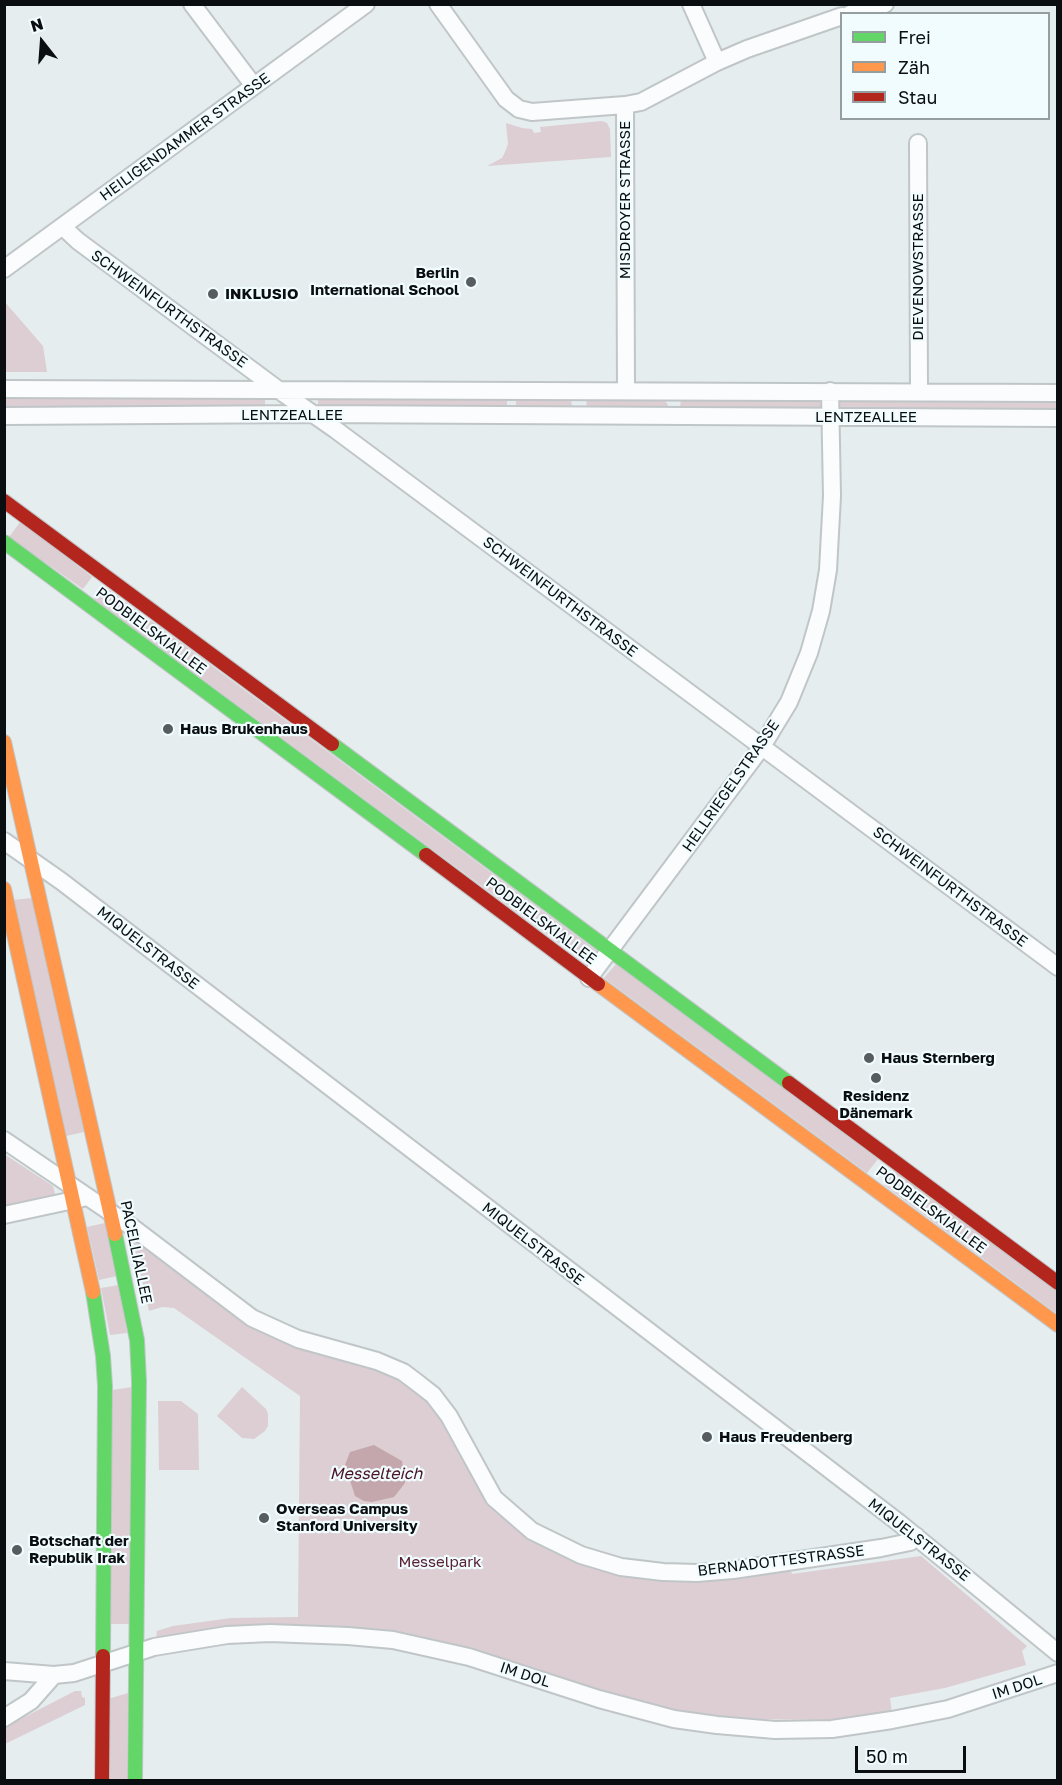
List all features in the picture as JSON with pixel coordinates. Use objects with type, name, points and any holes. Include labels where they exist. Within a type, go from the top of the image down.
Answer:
[{"type":"street","points":[[192,4],[254,86]]},
{"type":"street","name":"HEILIGENDAMMER STRASSE","points":[[4,269],[366,4]]},
{"type":"street","name":"MISDROYER STRASSE","points":[[438,4],[506,99],[519,109],[532,112],[625,105],[626,391]]},
{"type":"street","points":[[691,4],[717,62]]},
{"type":"street","points":[[857,12],[885,4]]},
{"type":"street","points":[[625,105],[641,102],[717,62],[777,37],[840,17]]},
{"type":"street","name":"DIEVENOWSTRASSE","points":[[918,143],[919,391]]},
{"type":"street","name":"SCHWEINFURTHSTRASSE","points":[[63,227],[78,242],[280,391],[315,414],[1058,967]]},
{"type":"street","name":"LENTZEALLEE","points":[[4,388],[1058,393]]},
{"type":"street","name":"HELLRIEGELSTRASSE","points":[[589,978],[761,748],[789,702],[809,653],[821,611],[828,570],[831,534],[830,391]]},
{"type":"street","points":[[579,392],[579,416]]},
{"type":"street","points":[[674,417],[675,392]]},
{"type":"street","name":"LENTZEALLEE","points":[[4,416],[315,414],[1058,418]]},
{"type":"street","name":"PODBIELSKIALLEE","points":[[4,501],[91,586],[589,978],[880,1172],[1058,1283]]},
{"type":"street","name":"PODBIELSKIALLEE","points":[[4,542],[91,586],[610,950],[880,1172],[1058,1325]]},
{"type":"street","name":"PACELLIALLEE","points":[[4,742],[128,1290],[136,1340],[140,1381],[135,1780]]},
{"type":"street","name":"MIQUELSTRASSE","points":[[4,841],[916,1536],[1058,1653]]},
{"type":"street","points":[[4,889],[95,1300],[102,1344],[105,1386],[102,1780]]},
{"type":"street","name":"BERNADOTTESTRASSE","points":[[4,1140],[90,1197],[252,1318],[298,1339],[377,1361],[409,1376],[433,1395],[449,1416],[494,1498],[532,1531],[581,1555],[621,1567],[697,1573],[733,1570],[881,1548],[910,1542],[916,1536]]},
{"type":"street","points":[[4,1215],[90,1197]]},
{"type":"street","points":[[102,1344],[136,1340]]},
{"type":"street","points":[[105,1386],[140,1381]]},
{"type":"street","name":"IM DOL","points":[[4,1671],[54,1675],[74,1673],[154,1647],[202,1638],[248,1634],[332,1635],[393,1640],[469,1657],[599,1700],[674,1719],[775,1730],[832,1729],[948,1709],[1058,1673]]},
{"type":"street","points":[[4,1718],[31,1701],[54,1675]]},
{"type":"green space","points":[[602,121],[607,123],[610,129],[611,157],[487,166],[502,158],[505,152],[508,144],[506,123],[532,129],[534,133],[541,132],[540,127]]},
{"type":"green space","points":[[4,301],[43,346],[47,372],[5,372]]},
{"type":"green space","points":[[5,397],[265,398],[265,407],[5,408]]},
{"type":"green space","points":[[507,397],[507,409],[318,407],[320,398]]},
{"type":"green space","points":[[516,397],[571,399],[572,407],[516,409]]},
{"type":"green space","points":[[586,399],[664,399],[668,405],[666,408],[587,408]]},
{"type":"green space","points":[[681,399],[821,400],[822,403],[820,409],[680,408]]},
{"type":"green space","points":[[839,399],[1057,400],[1057,411],[840,409]]},
{"type":"green space","points":[[21,521],[92,577],[83,589],[9,537]]},
{"type":"green space","points":[[104,586],[597,951],[587,964],[94,599]]},
{"type":"green space","points":[[32,898],[84,1132],[66,1136],[13,900]]},
{"type":"green space","points":[[616,964],[878,1159],[867,1173],[604,978]]},
{"type":"green space","points":[[4,1154],[53,1186],[55,1194],[52,1198],[5,1208]]},
{"type":"green space","points":[[895,1171],[1057,1292],[1057,1314],[884,1185]]},
{"type":"green space","points":[[105,1223],[117,1276],[99,1280],[87,1227]]},
{"type":"green space","name":"Messelpark","points":[[132,1236],[251,1325],[301,1348],[382,1371],[398,1378],[426,1399],[445,1420],[473,1474],[579,1561],[790,1568],[792,1574],[921,1556],[1027,1646],[1022,1651],[1026,1665],[945,1688],[890,1698],[892,1713],[831,1720],[740,1719],[709,1716],[650,1705],[469,1649],[348,1628],[273,1625],[156,1639],[157,1631],[173,1626],[231,1618],[298,1617],[300,1396],[174,1308],[162,1307],[149,1311]]},
{"type":"green space","points":[[119,1285],[127,1333],[110,1335],[101,1288]]},
{"type":"green space","points":[[132,1387],[129,1624],[110,1624],[112,1390]]},
{"type":"green space","points":[[242,1387],[266,1409],[268,1414],[268,1426],[254,1439],[242,1438],[217,1416]]},
{"type":"green space","points":[[158,1401],[181,1401],[198,1414],[199,1470],[159,1470]]},
{"type":"green space","points":[[75,1691],[81,1691],[82,1697],[85,1698],[85,1705],[5,1744],[5,1727]]},
{"type":"green space","points":[[128,1693],[127,1780],[107,1780],[108,1699]]},
{"type":"water","name":"Messelteich","points":[[374,1445],[402,1461],[405,1483],[394,1497],[372,1502],[355,1496],[345,1465],[350,1452]]},
{"type":"traffic: fast","points":[[4,542],[426,855]]},
{"type":"traffic: fast","points":[[332,744],[789,1083]]},
{"type":"traffic: fast","points":[[115,1234],[137,1340],[139,1381],[135,1780]]},
{"type":"traffic: fast","points":[[93,1292],[103,1356],[105,1386],[103,1656]]},
{"type":"traffic: slow","points":[[4,742],[115,1234]]},
{"type":"traffic: slow","points":[[4,889],[93,1292]]},
{"type":"traffic: slow","points":[[598,984],[1058,1325]]},
{"type":"traffic: jam","points":[[4,501],[332,744]]},
{"type":"traffic: jam","points":[[426,855],[598,984]]},
{"type":"traffic: jam","points":[[789,1083],[1058,1283]]},
{"type":"traffic: jam","points":[[102,1780],[103,1656]]},
{"type":"place","name":"Berlin International School","points":[[471,282]]},
{"type":"place","name":"INKLUSIO","points":[[213,294]]},
{"type":"place","name":"Haus Brukenhaus","points":[[168,729]]},
{"type":"place","name":"Haus Sternberg","points":[[869,1058]]},
{"type":"place","name":"Residenz Dänemark","points":[[876,1078]]},
{"type":"place","name":"Haus Freudenberg","points":[[707,1437]]},
{"type":"place","name":"Overseas Campus Stanford University","points":[[264,1518]]},
{"type":"place","name":"Botschaft der Republik Irak","points":[[17,1550]]}]
